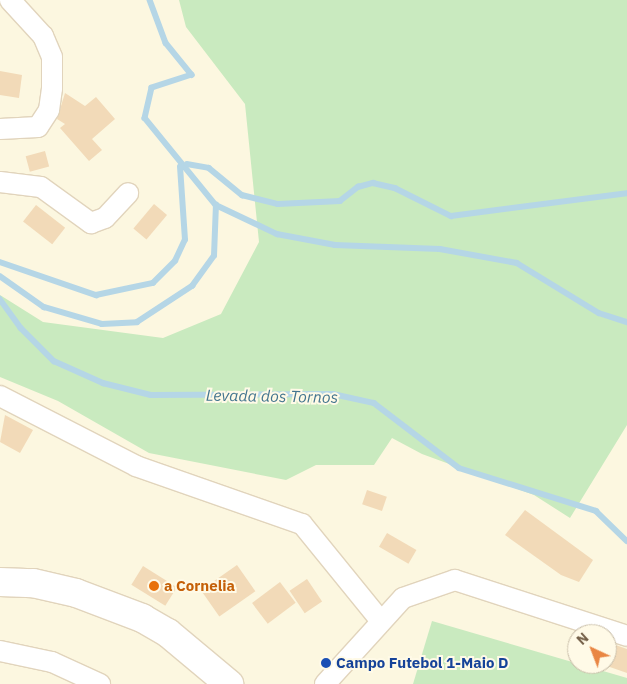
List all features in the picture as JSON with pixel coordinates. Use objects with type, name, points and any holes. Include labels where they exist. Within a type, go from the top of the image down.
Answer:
[{"type":"main road","points":[[0,582],[33,583],[76,593],[142,618],[168,633],[229,684]]},
{"type":"street","points":[[0,129],[38,127],[49,110],[52,88],[52,57],[43,36],[10,0]]},
{"type":"street","points":[[0,182],[41,187],[91,223],[105,218],[128,193]]},
{"type":"street","points":[[0,396],[136,466],[302,524],[380,620]]},
{"type":"street","points":[[325,684],[380,620],[403,598],[455,580],[627,636]]},
{"type":"street","points":[[0,651],[52,662],[100,684]]},
{"type":"green space","points":[[179,0],[627,0],[627,425],[570,518],[534,495],[422,454],[392,438],[374,465],[316,465],[286,480],[149,453],[58,401],[0,377],[0,295],[43,322],[163,338],[221,314],[259,242],[245,104],[186,27]]},
{"type":"green space","points":[[432,621],[567,660],[567,674],[613,674],[627,678],[627,684],[413,684]]},
{"type":"building","points":[[0,71],[22,75],[19,98],[0,95]]},
{"type":"building","points":[[65,93],[85,106],[96,97],[115,119],[92,139],[102,150],[89,161],[60,128],[65,124],[57,119]]},
{"type":"building","points":[[45,151],[49,166],[30,172],[26,156]]},
{"type":"building","points":[[154,204],[167,215],[146,239],[133,229]]},
{"type":"building","points":[[36,205],[65,228],[52,244],[23,222]]},
{"type":"building","points":[[5,415],[33,430],[20,453],[0,442]]},
{"type":"building","points":[[367,490],[387,497],[382,511],[362,504]]},
{"type":"building","points":[[525,510],[593,560],[579,582],[561,575],[505,535]]},
{"type":"building","points":[[387,533],[416,550],[408,564],[379,547]]},
{"type":"building","points":[[237,565],[255,591],[219,616],[201,590]]},
{"type":"building","name":"a Cornelia","points":[[143,566],[177,587],[165,606],[131,585]]},
{"type":"building","points":[[307,579],[322,601],[305,613],[290,591]]},
{"type":"building","points":[[280,582],[296,603],[268,624],[252,603]]},
{"type":"building","points":[[617,646],[627,649],[627,673],[617,670]]},
{"type":"waterway","points":[[150,0],[166,43],[192,75],[152,88],[145,118],[216,205],[277,234],[335,245],[440,249],[517,263],[599,313],[627,322]]},
{"type":"waterway","name":"Levada dos Tornos","points":[[187,164],[209,168],[242,195],[278,204],[340,201],[358,187],[373,183],[395,188],[451,216],[627,193]]},
{"type":"waterway","name":"Levada dos Tornos","points":[[0,262],[96,295],[153,283],[175,261],[185,240],[180,167]]},
{"type":"waterway","points":[[0,276],[44,307],[102,324],[137,322],[192,286],[214,256],[216,205]]},
{"type":"waterway","name":"Levada dos Tornos","points":[[0,299],[21,328],[54,361],[103,383],[151,395],[333,394],[374,403],[459,468],[596,511],[627,541]]},
{"type":"place","name":"a Cornelia","points":[[154,586]]},
{"type":"place","name":"Campo Futebol 1-Maio D","points":[[326,663]]}]
